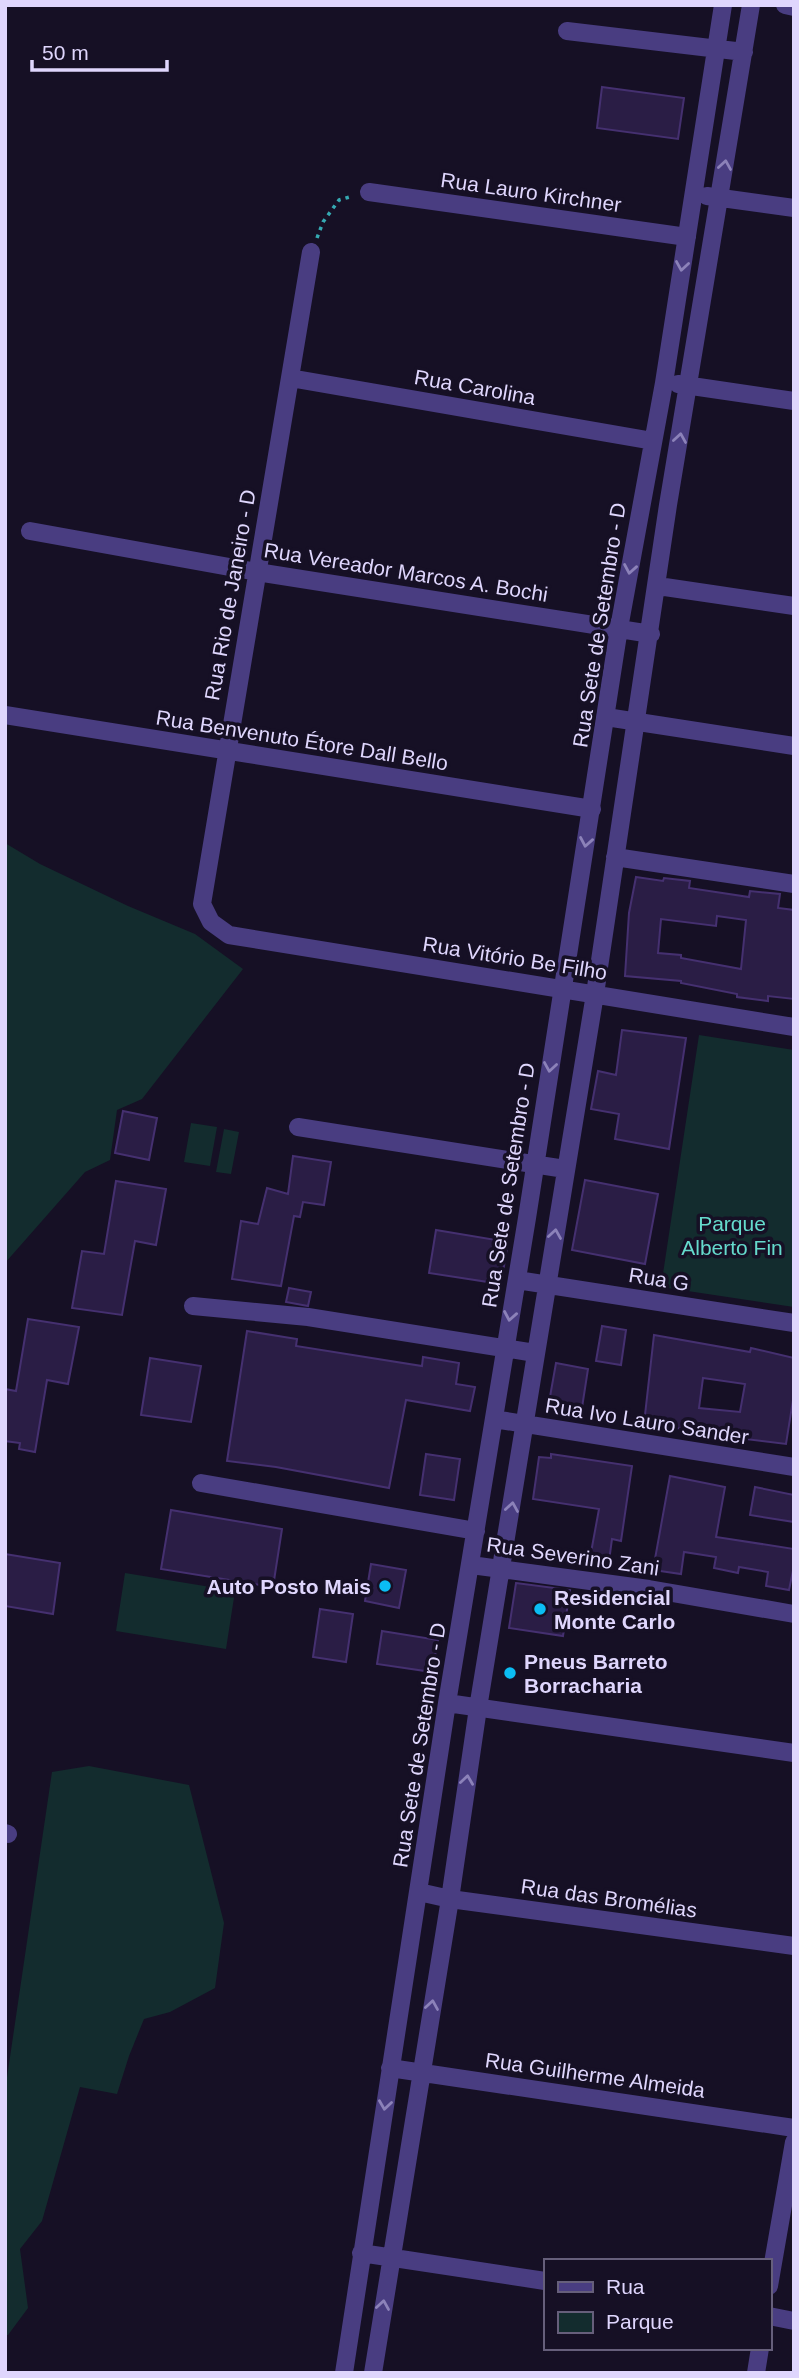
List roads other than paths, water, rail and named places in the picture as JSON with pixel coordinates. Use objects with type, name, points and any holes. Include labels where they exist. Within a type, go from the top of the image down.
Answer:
[{"type":"street","name":"Rua Sete de Setembro - D","points":[[344,2373],[447,1703],[593,809],[619,628],[664,383],[723,5]]},
{"type":"street","points":[[373,2373],[450,1899],[478,1707],[595,994],[651,634],[668,505],[751,5]]},
{"type":"street","points":[[785,5],[794,6]]},
{"type":"street","points":[[567,31],[716,50],[744,51]]},
{"type":"street","name":"Rua Lauro Kirchner","points":[[369,192],[687,237]]},
{"type":"street","points":[[694,194],[794,208]]},
{"type":"street","name":"Rua Rio de Janeiro - D","points":[[229,935],[211,922],[202,904],[311,251]]},
{"type":"street","name":"Rua Carolina","points":[[290,377],[653,441]]},
{"type":"street","points":[[664,383],[794,401]]},
{"type":"street","points":[[642,502],[668,505]]},
{"type":"street","name":"Rua Vereador Marcos A. Bochi","points":[[30,531],[257,572],[651,634]]},
{"type":"street","points":[[658,586],[794,606]]},
{"type":"street","name":"Rua Benvenuto Étore Dall Bello","points":[[5,715],[593,809]]},
{"type":"street","points":[[606,717],[794,746]]},
{"type":"street","points":[[615,856],[794,884]]},
{"type":"street","name":"Rua Vitório Be Filho","points":[[229,935],[794,1027]]},
{"type":"street","points":[[543,1111],[575,1114]]},
{"type":"street","points":[[298,1127],[565,1169]]},
{"type":"street","name":"Rua G","points":[[517,1280],[794,1323]]},
{"type":"street","points":[[193,1306],[308,1317],[535,1353]]},
{"type":"street","name":"Rua Ivo Lauro Sander","points":[[494,1419],[794,1467]]},
{"type":"street","points":[[201,1483],[476,1531]]},
{"type":"street","name":"Rua Severino Zani","points":[[471,1565],[649,1589],[794,1614]]},
{"type":"street","points":[[447,1703],[794,1753]]},
{"type":"street","name":"Rua das Bromélias","points":[[419,1892],[450,1899],[794,1946]]},
{"type":"street","name":"Rua Guilherme Almeida","points":[[390,2068],[794,2128]]},
{"type":"street","points":[[771,2276],[794,2143]]},
{"type":"street","points":[[361,2253],[544,2281]]},
{"type":"street","points":[[771,2316],[794,2320]]},
{"type":"street","points":[[756,2373],[760,2350]]},
{"type":"place","name":"Auto Posto Mais","points":[[385,1586]]},
{"type":"place","name":"Residencial Monte Carlo","points":[[540,1609]]},
{"type":"place","name":"Pneus Barreto Borracharia","points":[[510,1673]]},
{"type":"park label","name":"Parque Alberto Fin","points":[[732,1235]]}]
